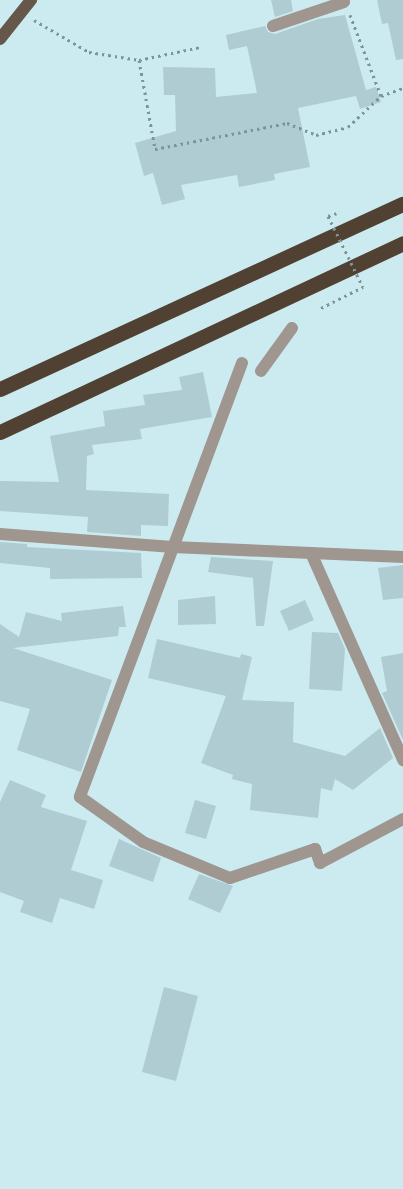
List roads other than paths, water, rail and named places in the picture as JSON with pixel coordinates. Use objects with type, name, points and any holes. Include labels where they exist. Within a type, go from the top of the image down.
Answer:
[{"type":"highway","points":[[0,389],[403,204]]},
{"type":"highway","points":[[0,432],[403,244]]},
{"type":"main road","points":[[0,39],[31,0]]},
{"type":"street","points":[[273,26],[344,2]]},
{"type":"street","points":[[261,371],[292,328]]},
{"type":"street","points":[[242,363],[80,797],[143,842],[230,878],[315,849],[320,863],[403,819]]},
{"type":"street","points":[[0,534],[173,547],[403,557]]},
{"type":"street","points":[[311,553],[403,760]]}]
